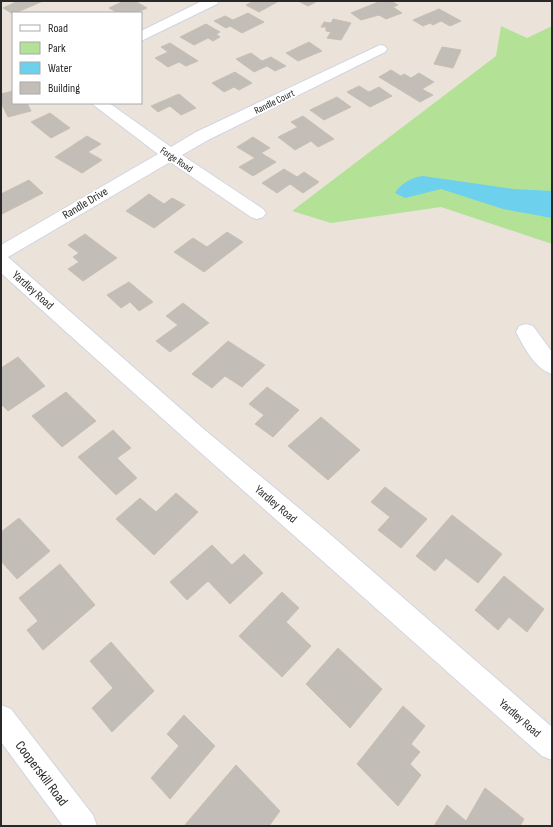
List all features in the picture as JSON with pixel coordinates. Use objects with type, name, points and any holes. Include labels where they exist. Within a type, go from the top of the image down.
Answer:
[{"type":"street","points":[[142,36],[212,1]]},
{"type":"street","name":"Randle Court","points":[[169,154],[202,136],[380,49]]},
{"type":"street","name":"Forge Road","points":[[100,104],[169,154],[257,213]]},
{"type":"street","name":"Randle Drive","points":[[1,253],[169,154]]},
{"type":"street","name":"Yardley Road","points":[[1,262],[198,438],[315,537],[552,746]]},
{"type":"street","points":[[526,332],[538,351],[552,366]]},
{"type":"street","name":"Cooperskill Road","points":[[1,719],[82,826]]},
{"type":"green space","points":[[501,26],[527,38],[552,26],[552,244],[441,207],[331,223],[292,211],[496,56]]},
{"type":"water","points":[[423,176],[514,189],[552,191],[552,218],[503,209],[441,189],[405,198],[395,193],[407,182]]},
{"type":"building","points":[[18,1],[43,1],[18,12],[12,12],[12,13],[3,8]]},
{"type":"building","points":[[124,1],[135,1],[147,8],[138,12],[116,12],[109,8]]},
{"type":"building","points":[[254,1],[279,1],[259,12],[246,5]]},
{"type":"building","points":[[298,1],[315,1],[316,2],[308,6]]},
{"type":"building","points":[[381,1],[391,1],[398,5],[393,7],[402,13],[386,19],[379,15],[361,20],[351,13]]},
{"type":"building","points":[[439,9],[461,21],[450,26],[441,21],[433,25],[430,23],[423,26],[413,20]]},
{"type":"building","points":[[248,13],[264,22],[242,33],[230,26],[226,28],[214,21],[225,16],[233,20]]},
{"type":"building","points":[[333,19],[351,23],[341,40],[327,38],[331,32],[326,31],[326,27],[321,27],[324,22],[331,23]]},
{"type":"building","points":[[206,24],[220,32],[216,34],[220,37],[213,41],[208,38],[194,45],[180,37]]},
{"type":"building","points":[[309,42],[322,51],[298,61],[286,53]]},
{"type":"building","points":[[170,43],[198,61],[186,66],[179,62],[168,67],[155,58],[168,52],[161,47]]},
{"type":"building","points":[[442,47],[461,50],[453,68],[434,64]]},
{"type":"building","points":[[251,53],[262,61],[271,57],[286,66],[275,71],[267,66],[254,72],[236,59]]},
{"type":"building","points":[[391,70],[401,76],[404,74],[411,78],[419,73],[434,82],[422,89],[433,95],[420,102],[379,77]]},
{"type":"building","points":[[235,72],[252,83],[239,90],[234,87],[224,92],[212,83]]},
{"type":"building","points":[[359,86],[369,92],[379,87],[392,96],[370,107],[347,92]]},
{"type":"building","points":[[12,91],[12,104],[28,104],[31,111],[8,117],[1,103],[1,94]]},
{"type":"building","points":[[179,94],[196,108],[181,115],[170,106],[158,112],[151,106]]},
{"type":"building","points":[[337,97],[351,107],[324,120],[310,110]]},
{"type":"building","points":[[50,113],[70,128],[51,138],[31,122]]},
{"type":"building","points":[[303,116],[334,139],[318,147],[311,141],[295,150],[278,137],[298,127],[291,122]]},
{"type":"building","points":[[87,136],[101,144],[88,152],[102,160],[82,173],[55,157]]},
{"type":"building","points":[[253,137],[270,148],[261,153],[276,162],[253,176],[239,167],[255,158],[237,147]]},
{"type":"building","points":[[284,169],[297,177],[304,172],[319,182],[303,193],[290,184],[277,193],[262,183]]},
{"type":"building","points":[[29,180],[43,193],[2,214],[1,194]]},
{"type":"building","points":[[149,194],[164,204],[172,198],[185,205],[154,228],[126,211]]},
{"type":"building","points":[[227,232],[243,242],[204,272],[174,252],[193,238],[207,247]]},
{"type":"building","points":[[85,234],[117,258],[83,281],[68,269],[79,262],[73,257],[79,253],[68,245]]},
{"type":"building","points":[[129,282],[153,302],[139,311],[130,302],[121,308],[107,295]]},
{"type":"building","points":[[183,303],[209,323],[170,352],[156,341],[178,325],[166,316]]},
{"type":"building","points":[[228,341],[265,365],[242,387],[225,376],[212,388],[192,374]]},
{"type":"building","points":[[18,357],[45,386],[8,411],[1,404],[1,368]]},
{"type":"building","points":[[267,387],[299,410],[273,437],[255,424],[264,415],[249,404]]},
{"type":"building","points":[[66,392],[96,421],[62,447],[32,416]]},
{"type":"building","points":[[321,417],[360,450],[328,480],[288,446]]},
{"type":"building","points":[[113,430],[131,448],[117,458],[137,478],[116,495],[78,457]]},
{"type":"building","points":[[385,487],[427,519],[401,548],[378,530],[390,517],[371,502]]},
{"type":"building","points":[[176,493],[198,512],[154,555],[116,519],[140,498],[156,512]]},
{"type":"building","points":[[452,515],[502,554],[478,583],[446,558],[435,571],[416,556]]},
{"type":"building","points":[[19,518],[50,551],[17,579],[1,561],[1,532]]},
{"type":"building","points":[[212,545],[232,565],[244,554],[263,573],[230,604],[208,581],[187,600],[170,582]]},
{"type":"building","points":[[60,564],[95,605],[43,650],[27,630],[38,621],[19,598]]},
{"type":"building","points":[[504,576],[544,609],[527,632],[509,617],[498,630],[475,610]]},
{"type":"building","points":[[282,592],[299,608],[286,622],[311,646],[282,677],[239,636]]},
{"type":"building","points":[[111,642],[154,691],[112,732],[92,708],[113,688],[90,661]]},
{"type":"building","points":[[338,648],[382,689],[350,728],[306,684]]},
{"type":"building","points":[[403,706],[425,726],[411,744],[420,752],[410,764],[421,775],[398,806],[357,764]]},
{"type":"building","points":[[184,715],[215,746],[170,799],[151,778],[179,746],[167,734]]},
{"type":"building","points":[[236,765],[280,811],[269,826],[223,826],[221,824],[219,826],[184,826]]},
{"type":"building","points":[[485,788],[524,819],[520,826],[434,826],[447,805],[466,821]]}]
